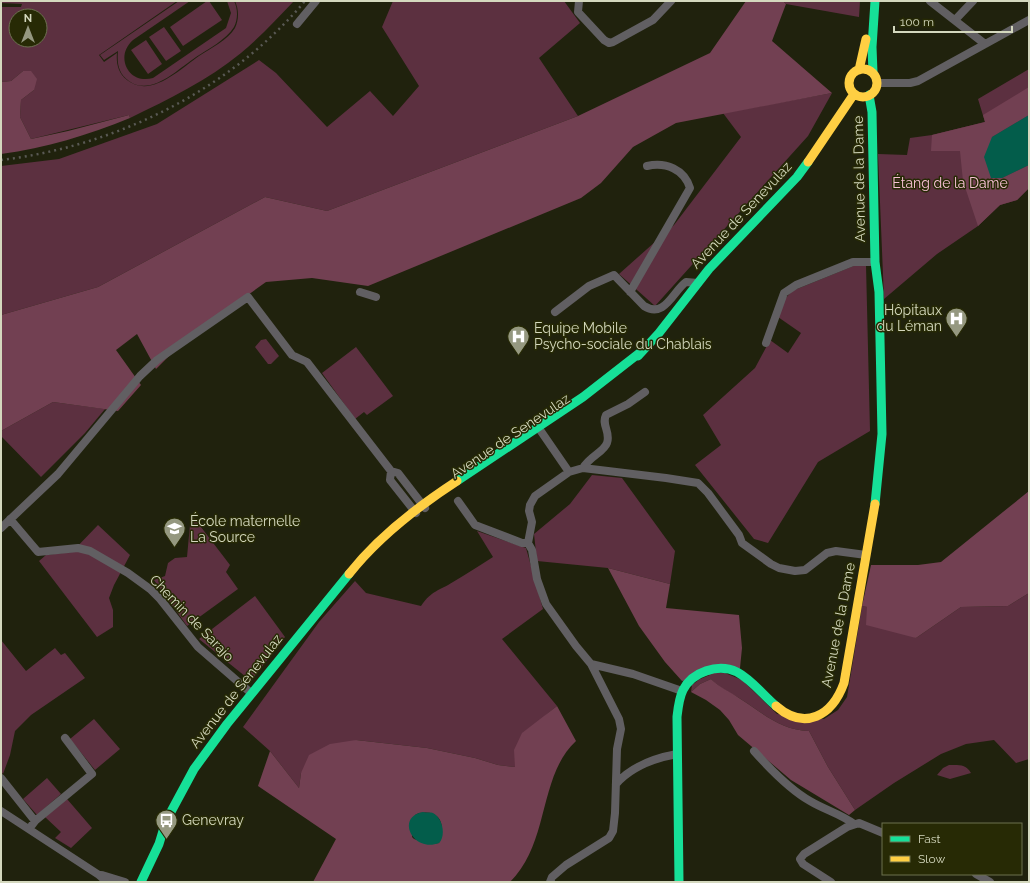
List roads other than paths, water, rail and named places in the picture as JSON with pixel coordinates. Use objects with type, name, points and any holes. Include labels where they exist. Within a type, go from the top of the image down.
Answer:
[{"type":"main road","points":[[859,70],[874,1]]},
{"type":"main road","points":[[873,73],[867,70],[859,70],[852,74],[849,81],[850,89],[854,94],[861,97],[869,95],[874,91],[877,83],[873,73],[872,58],[875,28],[874,1]]},
{"type":"main road","name":"Avenue de Senevulaz","points":[[134,882],[151,845],[166,821],[194,769],[251,693],[377,541],[424,506],[540,430],[610,378],[642,351],[659,333],[698,283],[796,177],[818,149],[854,94]]},
{"type":"main road","name":"Avenue de la Dame","points":[[682,691],[690,681],[699,674],[711,670],[727,669],[745,676],[779,708],[791,716],[809,718],[830,709],[839,697],[844,683],[866,555],[878,465],[875,434],[871,292],[875,262],[872,112],[869,95]]},
{"type":"main road","points":[[679,882],[677,713],[682,691]]},
{"type":"main road","name":"Avenue de Senevulaz","points":[[141,882],[159,844],[166,821]]},
{"type":"street","points":[[297,24],[316,1]]},
{"type":"street","points":[[579,1],[578,12],[608,43],[613,42],[653,20],[671,1]]},
{"type":"street","points":[[930,1],[985,44]]},
{"type":"street","points":[[956,20],[973,1]]},
{"type":"street","points":[[877,83],[910,83],[918,81],[1029,20]]},
{"type":"street","points":[[630,292],[690,188],[687,179],[678,170],[668,166],[647,166]]},
{"type":"street","points":[[766,343],[784,293],[796,285],[853,262],[875,262]]},
{"type":"street","points":[[555,312],[589,286],[614,274],[646,308],[656,309],[666,305],[684,283],[690,281],[698,283]]},
{"type":"street","points":[[360,292],[376,297]]},
{"type":"street","points":[[1,528],[58,474],[140,376],[157,360],[248,297],[292,355],[307,362],[391,471],[398,473],[424,506]]},
{"type":"street","points":[[583,468],[589,459],[602,450],[608,442],[608,435],[604,421],[606,414],[628,404],[646,392]]},
{"type":"street","points":[[540,430],[569,472]]},
{"type":"street","points":[[550,882],[552,877],[566,865],[609,838],[615,823],[618,749],[621,729],[619,719],[592,664],[576,646],[546,604],[537,579],[532,550],[528,543],[532,522],[529,511],[532,500],[535,496],[569,472],[583,468],[666,478],[698,484],[708,493],[738,534],[742,543],[779,568],[795,571],[805,570],[828,553],[836,551],[866,555]]},
{"type":"street","points":[[391,471],[390,480],[416,513]]},
{"type":"street","points":[[458,501],[475,525],[522,543],[528,543]]},
{"type":"street","name":"Chemin de Sarajo","points":[[10,519],[38,552],[78,548],[90,551],[128,573],[150,589],[160,599],[198,647],[251,693]]},
{"type":"street","points":[[592,664],[642,677],[682,691]]},
{"type":"street","points":[[30,830],[35,821],[92,774],[65,738]]},
{"type":"street","points":[[754,751],[790,786],[810,801],[846,818],[854,824]]},
{"type":"street","points":[[616,784],[622,777],[649,762],[677,754]]},
{"type":"street","points":[[1,778],[35,821]]},
{"type":"street","points":[[1,811],[99,875],[107,882]]},
{"type":"street","points":[[831,882],[803,864],[800,859],[808,850],[854,824],[864,824],[882,833]]},
{"type":"street","points":[[99,875],[124,882]]},
{"type":"street","points":[[978,875],[990,882]]},
{"type":"water","name":"Étang de la Dame","points":[[1029,115],[1029,165],[1002,178],[991,178],[984,157],[992,137]]},
{"type":"water","points":[[423,812],[433,813],[439,819],[443,832],[439,843],[430,845],[422,843],[415,839],[411,833],[409,827],[410,820],[415,815]]},
{"type":"railway","points":[[1,160],[44,153],[86,142],[128,127],[168,109],[206,87],[242,62],[275,33],[305,1]]},
{"type":"place","name":"Hôpitaux du Léman","points":[[957,338]]},
{"type":"place","name":"Equipe Mobile Psycho-sociale du Chablais","points":[[518,356]]},
{"type":"place","name":"École maternelle La Source","points":[[174,548]]},
{"type":"place","name":"Genevray","points":[[167,840]]}]
